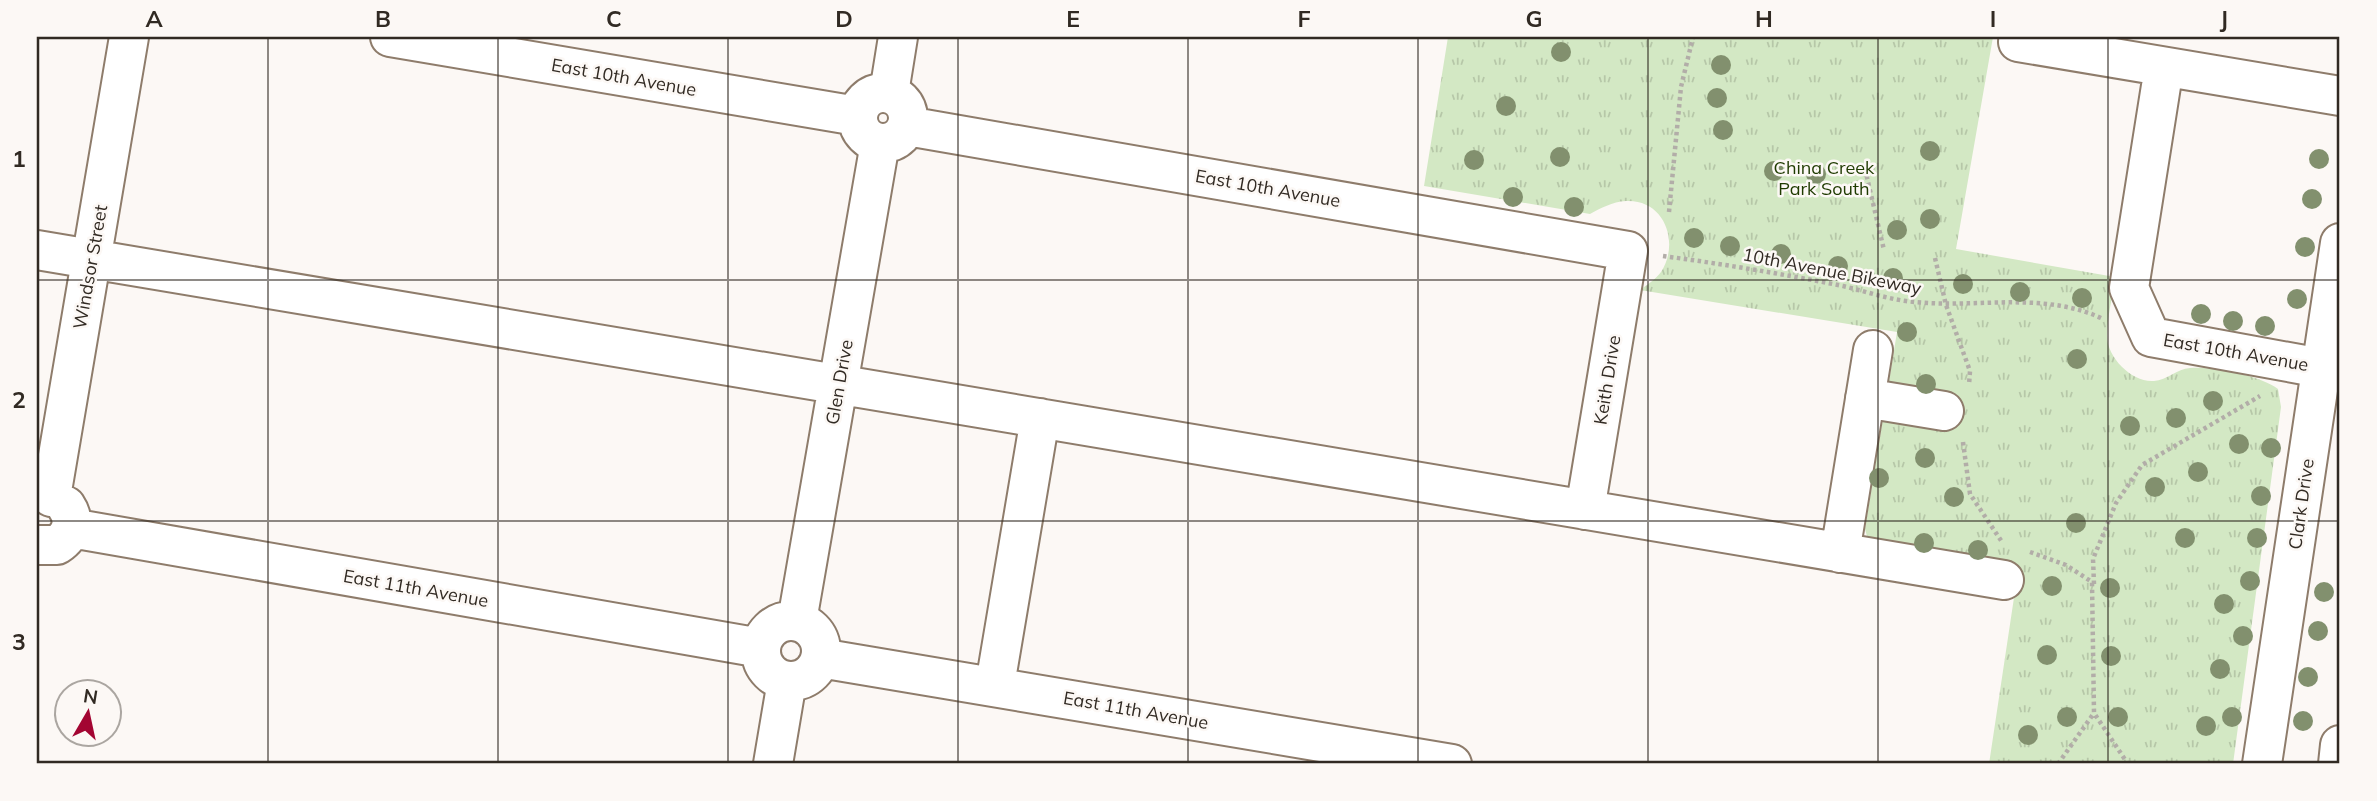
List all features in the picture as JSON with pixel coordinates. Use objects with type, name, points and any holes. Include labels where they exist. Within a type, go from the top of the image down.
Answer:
[{"type":"street","name":"Windsor Street","points":[[46,532],[129,37]]},
{"type":"street","name":"East 10th Avenue","points":[[390,37],[883,120],[1628,251]]},
{"type":"street","name":"Glen Drive","points":[[797,621],[898,37]]},
{"type":"street","points":[[2018,42],[2340,96]]},
{"type":"street","points":[[2151,337],[2129,288],[2164,67]]},
{"type":"street","name":"Clark Drive","points":[[2262,764],[2340,243]]},
{"type":"street","points":[[37,250],[1840,553],[2012,558]]},
{"type":"street","name":"Keith Drive","points":[[1586,510],[1628,251]]},
{"type":"street","name":"East 10th Avenue","points":[[2151,337],[2321,368]]},
{"type":"street","points":[[1840,553],[1873,350]]},
{"type":"street","points":[[1865,398],[1958,413]]},
{"type":"street","points":[[995,685],[1040,418]]},
{"type":"street","name":"East 11th Avenue","points":[[46,532],[761,648]]},
{"type":"street","points":[[787,621],[797,621],[806,625],[819,639],[820,658],[817,666],[804,678],[787,681],[778,678],[765,666],[761,648],[769,630],[787,621]]},
{"type":"street","name":"East 11th Avenue","points":[[820,658],[995,685],[1452,764]]},
{"type":"street","points":[[773,764],[787,681]]},
{"type":"street","points":[[2338,764],[2340,746]]},
{"type":"path","points":[[1669,212],[1681,87],[1693,37]]},
{"type":"path","points":[[1865,169],[1884,250]]},
{"type":"path","name":"10th Avenue Bikeway","points":[[1628,251],[1844,287],[1904,301],[1946,305],[2035,302],[2076,306],[2151,337]]},
{"type":"path","points":[[1936,258],[1946,305],[1970,371],[1958,413],[1970,494],[2012,558],[2066,565],[2092,582],[2094,606]]},
{"type":"path","points":[[2128,764],[2094,712],[2093,559],[2116,503],[2142,465],[2261,396]]},
{"type":"path","points":[[2058,764],[2094,712]]},
{"type":"green space","name":"China Creek Park South","points":[[1448,37],[1993,37],[1956,249],[2115,277],[2108,321],[2108,344],[2111,353],[2123,368],[2138,378],[2154,381],[2185,369],[2199,368],[2249,376],[2278,389],[2281,407],[2233,764],[1989,764],[2018,571],[1868,540],[1865,529],[1897,332],[1640,290],[1661,272],[1667,261],[1669,236],[1659,215],[1651,207],[1639,202],[1616,203],[1590,214],[1424,186]]}]
